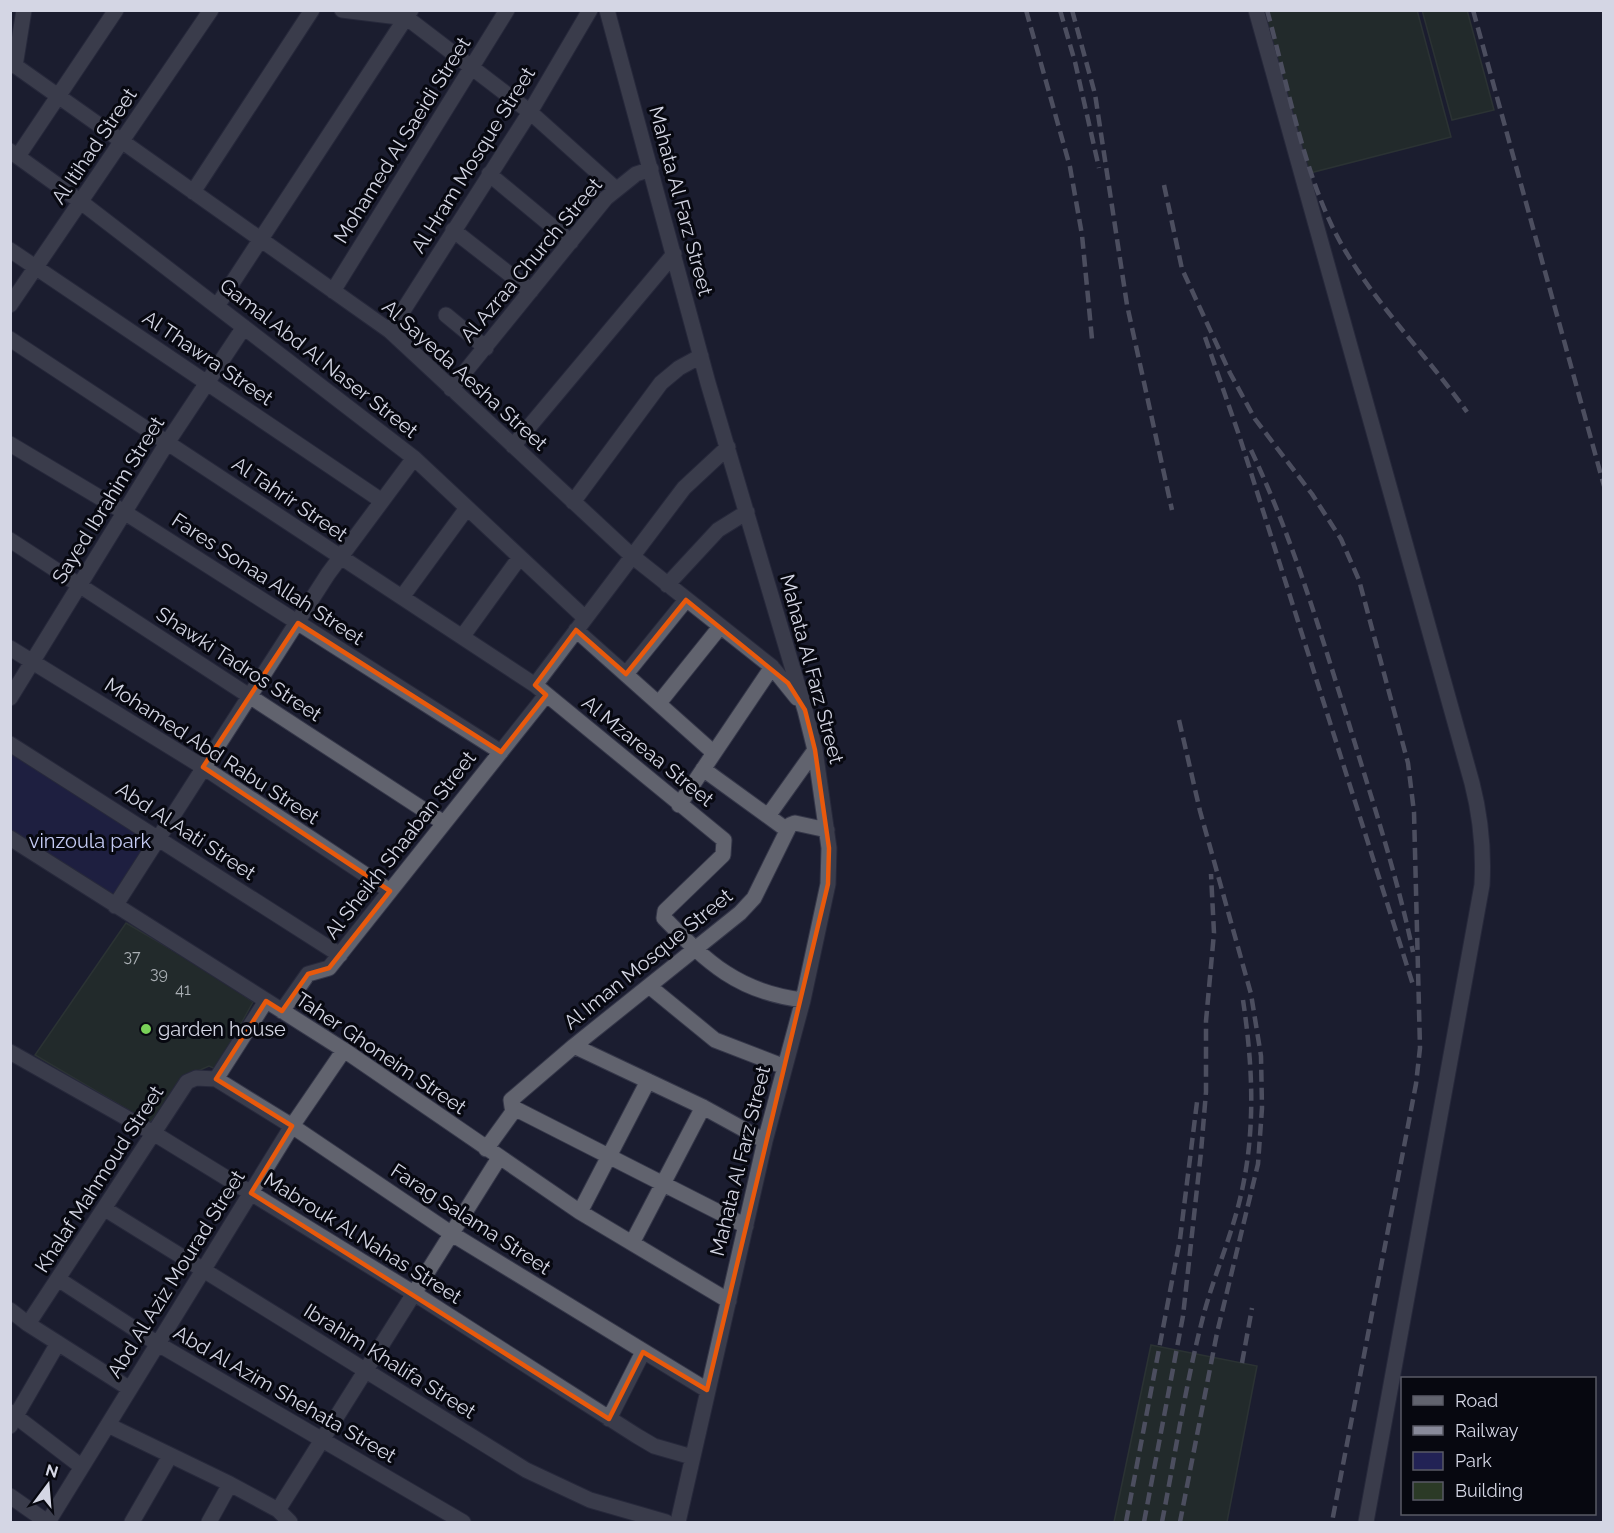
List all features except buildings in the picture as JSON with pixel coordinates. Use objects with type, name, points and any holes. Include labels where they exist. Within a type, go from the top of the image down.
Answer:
[{"type":"street","points":[[13,64],[24,10]]},
{"type":"street","points":[[14,154],[58,96],[116,10]]},
{"type":"street","name":"Al Itihad Street","points":[[10,304],[123,142],[211,10]]},
{"type":"street","points":[[193,192],[312,10]]},
{"type":"street","points":[[342,10],[409,14],[471,67],[530,112],[616,189]]},
{"type":"street","name":"Mohamed Al Saeidi Street","points":[[333,291],[507,10]]},
{"type":"street","name":"Al Hram Mosque Street","points":[[390,331],[530,112],[590,10]]},
{"type":"street","name":"Mahata Al Farz Street","points":[[607,10],[701,357],[805,710],[815,750],[830,861],[828,884],[803,1000],[765,1141],[678,1522]]},
{"type":"street","points":[[1256,10],[1469,772],[1480,814],[1484,850],[1482,885],[1434,1159],[1366,1522]]},
{"type":"street","points":[[217,306],[409,14]]},
{"type":"street","name":"Al Sayeda Aesha Street","points":[[13,64],[390,331],[632,556],[772,668],[788,683],[805,710]]},
{"type":"street","name":"Gamal Abd Al Naser Street","points":[[14,154],[81,202],[414,458],[520,557],[626,674],[714,753]]},
{"type":"street","name":"Al Azraa Church Street","points":[[451,389],[616,189],[636,174],[651,169]]},
{"type":"street","points":[[489,174],[571,242]]},
{"type":"street","points":[[453,230],[531,291]]},
{"type":"street","name":"Al Thawra Street","points":[[10,250],[382,501]]},
{"type":"street","points":[[513,446],[674,254]]},
{"type":"street","points":[[446,315],[486,348]]},
{"type":"street","name":"Sayed Ibrahim Street","points":[[10,698],[167,443],[244,327]]},
{"type":"street","name":"Al Tahrir Street","points":[[10,339],[540,690]]},
{"type":"street","points":[[573,502],[661,383],[679,368],[701,357]]},
{"type":"street","name":"Fares Sonaa Allah Street","points":[[10,444],[124,512],[501,752]]},
{"type":"street","name":"Al Sheikh Shaaban Street","points":[[282,1011],[308,974],[329,968],[501,752],[581,624],[684,488],[728,447]]},
{"type":"street","points":[[115,906],[157,837],[340,558],[414,458]]},
{"type":"street","points":[[402,597],[467,508]]},
{"type":"street","points":[[667,585],[718,530],[747,512]]},
{"type":"street","name":"Shawki Tadros Street","points":[[10,540],[444,823]]},
{"type":"street","points":[[462,637],[520,557]]},
{"type":"street","points":[[626,674],[686,600]]},
{"type":"street","points":[[659,703],[720,627]]},
{"type":"street","name":"Mohamed Abd Rabu Street","points":[[10,648],[203,767],[390,891]]},
{"type":"street","points":[[679,804],[772,668]]},
{"type":"street","name":"Al Mzareaa Street","points":[[540,690],[724,840],[723,855],[664,914],[664,918],[695,950]]},
{"type":"street","name":"Abd Al Aati Street","points":[[10,744],[340,954]]},
{"type":"street","points":[[768,816],[815,750]]},
{"type":"street","points":[[703,770],[787,830],[795,823],[826,830]]},
{"type":"street","name":"Al Iman Mosque Street","points":[[514,1108],[511,1098],[747,906],[787,830]]},
{"type":"street","name":"Taher Ghoneim Street","points":[[10,838],[344,1050],[580,1212],[729,1301]]},
{"type":"street","points":[[695,950],[715,968],[738,983],[763,993],[803,1000]]},
{"type":"street","points":[[649,986],[715,1040],[784,1067]]},
{"type":"street","points":[[216,1079],[266,1001]]},
{"type":"street","points":[[574,1046],[703,1107],[765,1141]]},
{"type":"street","name":"Abd Al Aziz Mourad Street","points":[[48,1522],[292,1126],[344,1050]]},
{"type":"street","name":"Mabrouk Al Nahas Street","points":[[10,1052],[155,1134],[415,1294],[654,1446],[692,1458]]},
{"type":"street","name":"Khalaf Mahmoud Street","points":[[28,1324],[155,1134],[187,1082],[196,1078],[216,1079]]},
{"type":"street","name":"Farag Salama Street","points":[[216,1079],[292,1126],[452,1234],[707,1390]]},
{"type":"street","points":[[580,1212],[648,1082]]},
{"type":"street","points":[[632,1243],[703,1107]]},
{"type":"street","points":[[278,1510],[452,1234],[514,1108],[746,1226]]},
{"type":"street","name":"Ibrahim Khalifa Street","points":[[105,1209],[526,1470],[590,1500],[666,1522]]},
{"type":"street","name":"Abd Al Azim Shehata Street","points":[[58,1279],[158,1344],[463,1522]]},
{"type":"street","points":[[10,1310],[130,1389]]},
{"type":"street","points":[[58,1343],[12,1418],[82,1467]]},
{"type":"street","points":[[609,1419],[643,1352]]},
{"type":"street","points":[[108,1425],[230,1484],[278,1510],[290,1522]]},
{"type":"street","points":[[132,1522],[170,1456]]},
{"type":"street","points":[[209,1522],[230,1484]]},
{"type":"street","points":[[10,1496],[48,1522]]},
{"type":"highlighted area","points":[[686,600],[788,683],[805,710],[815,750],[829,848],[828,884],[707,1390],[643,1352],[609,1419],[251,1193],[292,1126],[216,1079],[266,1001],[282,1011],[308,974],[329,968],[390,891],[203,767],[298,623],[501,752],[546,695],[535,685],[576,630],[626,674]]},
{"type":"green space","name":"vinzoula park","points":[[10,746],[152,837],[112,900],[11,835]]},
{"type":"railway","points":[[1026,10],[1070,167],[1082,235],[1092,339]]},
{"type":"railway","points":[[1060,10],[1075,62],[1099,168]]},
{"type":"railway","points":[[1072,10],[1095,94],[1127,305],[1172,510]]},
{"type":"railway","points":[[1267,10],[1299,135],[1332,226],[1359,273],[1467,412]]},
{"type":"railway","points":[[1473,10],[1604,486]]},
{"type":"railway","points":[[1164,185],[1182,269],[1230,373],[1255,419],[1312,494],[1341,539],[1359,580],[1408,763],[1414,812],[1420,1048],[1416,1084],[1332,1522]]},
{"type":"railway","points":[[1205,337],[1240,438],[1414,988]]},
{"type":"railway","points":[[1251,450],[1280,517],[1316,620],[1384,838],[1413,952]]},
{"type":"railway","points":[[1179,720],[1200,811],[1251,994],[1261,1056],[1262,1108],[1258,1164],[1217,1333],[1180,1522]]},
{"type":"railway","points":[[1144,1522],[1183,1316],[1201,1152],[1206,1092],[1206,1021],[1214,933],[1211,874]]},
{"type":"railway","points":[[1162,1522],[1196,1346],[1206,1306],[1236,1215],[1249,1149],[1251,1075],[1243,1000]]},
{"type":"railway","points":[[1126,1522],[1180,1239],[1197,1102]]},
{"type":"railway","points":[[1242,1363],[1252,1308]]},
{"type":"place","name":"garden house","points":[[146,1029]]}]
